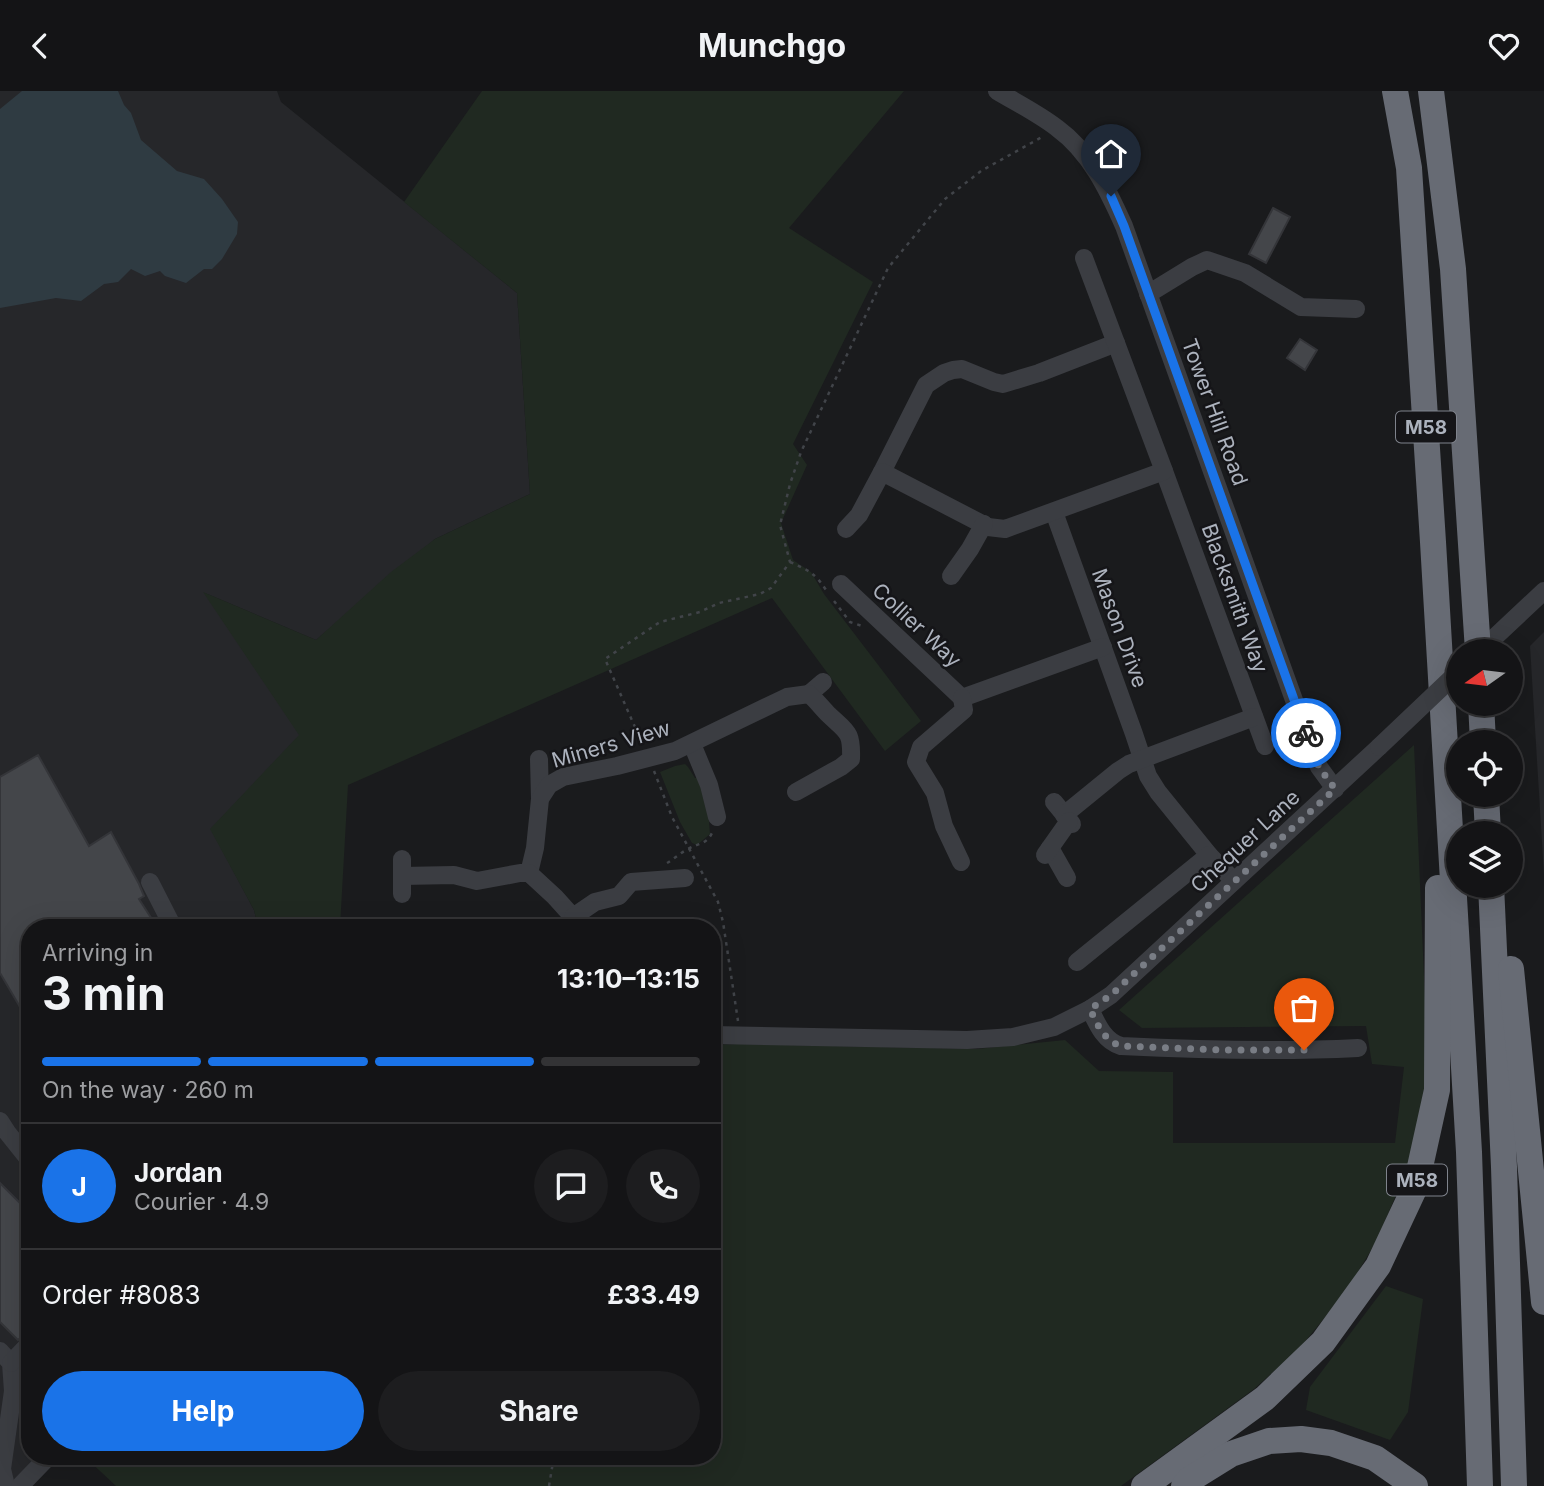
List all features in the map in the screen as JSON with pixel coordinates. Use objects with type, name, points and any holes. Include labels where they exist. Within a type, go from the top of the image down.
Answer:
[{"type":"highway","name":"M58","points":[[1144,1486],[1265,1398],[1323,1342],[1378,1266],[1416,1185],[1437,1090],[1438,874],[1446,763],[1409,168],[1395,91]]},
{"type":"highway","name":"M58","points":[[1431,91],[1453,268],[1478,639]]},
{"type":"highway","name":"M58","points":[[1449,807],[1469,1151],[1480,1486]]},
{"type":"highway","points":[[1493,898],[1514,1486]]},
{"type":"highway","points":[[1495,898],[1511,964],[1544,1302]]},
{"type":"highway","name":"M58","points":[[1464,1486],[1463,1372],[1472,1270]]},
{"type":"highway","points":[[1184,1486],[1230,1454],[1269,1441],[1301,1439],[1331,1443],[1375,1458],[1415,1486]]},
{"type":"street","name":"Tower Hill Road","points":[[997,91],[1057,128],[1075,144],[1094,167],[1111,196],[1315,758],[1335,789]]},
{"type":"street","points":[[882,472],[988,527],[1005,529],[1164,471],[1084,258]]},
{"type":"street","points":[[1148,294],[1207,260],[1245,273],[1301,307],[1356,309]]},
{"type":"street","points":[[846,529],[859,515],[926,385],[936,377],[962,369],[1003,384],[1116,343]]},
{"type":"street","name":"Blacksmith Way","points":[[1164,471],[1265,746]]},
{"type":"street","name":"Mason Drive","points":[[1054,512],[1148,776],[1209,855],[1234,881]]},
{"type":"street","points":[[951,576],[984,524]]},
{"type":"street","name":"Collier Way","points":[[841,584],[962,698],[964,710],[921,747],[916,762],[935,793],[944,826],[961,862]]},
{"type":"street","points":[[1492,639],[1540,595]]},
{"type":"street","name":"Collier Way","points":[[962,698],[1103,647]]},
{"type":"street","name":"Chequer Lane","points":[[721,1035],[979,1040],[1013,1037],[1054,1027],[1090,1009],[1120,987],[1446,683]]},
{"type":"street","name":"Miners View","points":[[529,873],[535,848],[540,799],[548,785],[563,777],[675,751],[787,697],[816,688],[828,714],[848,731],[851,759],[796,792]]},
{"type":"street","points":[[1067,878],[1048,851],[1065,816],[1129,764],[1254,717]]},
{"type":"street","name":"Miners View","points":[[692,744],[709,785],[717,817]]},
{"type":"street","points":[[539,758],[540,799]]},
{"type":"street","points":[[1077,962],[1209,855]]},
{"type":"street","points":[[402,876],[454,875],[477,881],[529,873],[555,897],[573,919]]},
{"type":"street","points":[[578,919],[595,902],[619,896],[631,882],[685,878]]},
{"type":"street","points":[[150,882],[169,919]]},
{"type":"street","points":[[1090,1009],[1101,1031],[1110,1041],[1121,1046],[1248,1051],[1358,1048]]},
{"type":"street","points":[[0,1121],[21,1150]]},
{"type":"street","points":[[6,1357],[13,1391],[2,1469],[6,1486]]},
{"type":"street","points":[[20,1486],[40,1465]]},
{"type":"path","points":[[740,1035],[718,902],[673,817],[605,659],[660,622],[700,612],[719,603],[760,594],[771,588],[790,562],[779,525],[794,473],[818,415],[888,268],[945,199],[981,171],[1057,128]]},
{"type":"path","points":[[667,864],[689,848],[704,843],[710,837],[717,817]]},
{"type":"path","points":[[549,1486],[552,1465]]},
{"type":"shaded area","points":[[0,91],[277,91],[281,102],[517,293],[530,494],[435,539],[316,640],[205,593],[300,735],[211,829],[254,910],[256,919],[21,919],[21,1465],[37,1465],[19,1486],[0,1482]]},
{"type":"shaded area","points":[[22,91],[118,91],[131,113],[141,140],[177,171],[204,179],[238,222],[237,234],[222,259],[212,269],[204,269],[186,283],[165,276],[160,271],[145,276],[131,269],[118,282],[104,284],[81,301],[56,298],[0,308],[0,109]]},
{"type":"shaded area","points":[[482,91],[904,91],[789,228],[873,282],[793,444],[807,465],[781,523],[793,560],[811,572],[824,594],[921,721],[885,751],[772,598],[348,785],[340,919],[256,919],[254,910],[210,829],[299,735],[203,592],[316,640],[391,572],[435,539],[530,494],[517,293],[404,202]]},
{"type":"shaded area","points":[[1544,632],[1544,875],[1530,646]]},
{"type":"shaded area","points":[[1414,745],[1428,1069],[1410,1162],[1376,1242],[1345,1293],[1298,1350],[1254,1389],[1121,1486],[116,1486],[94,1465],[721,1465],[721,1045],[977,1049],[1065,1040],[1099,1071],[1173,1072],[1173,1143],[1395,1143],[1404,1067],[1372,1064],[1366,1026],[1142,1028],[1119,1010]]},
{"type":"shaded area","points":[[685,764],[695,778],[700,778],[708,810],[710,834],[697,845],[692,843],[680,822],[660,772]]},
{"type":"shaded area","points":[[1386,1286],[1423,1299],[1408,1412],[1390,1440],[1306,1410],[1310,1387]]},
{"type":"building","points":[[1273,208],[1290,217],[1266,263],[1249,254]]},
{"type":"building","points":[[1300,339],[1317,350],[1305,370],[1287,358]]},
{"type":"building","points":[[38,755],[89,846],[111,832],[139,884],[144,896],[139,899],[152,919],[21,919],[21,1009],[0,973],[0,777]]},
{"type":"building","points":[[0,1183],[21,1204],[21,1337],[18,1340],[0,1322]]},
{"type":"way so far","points":[[1304,1050],[1177,1049],[1115,1045],[1101,1031],[1090,1009],[1111,995],[1335,789],[1319,767],[1306,733]]},
{"type":"route","points":[[1111,196],[1306,733]]}]
